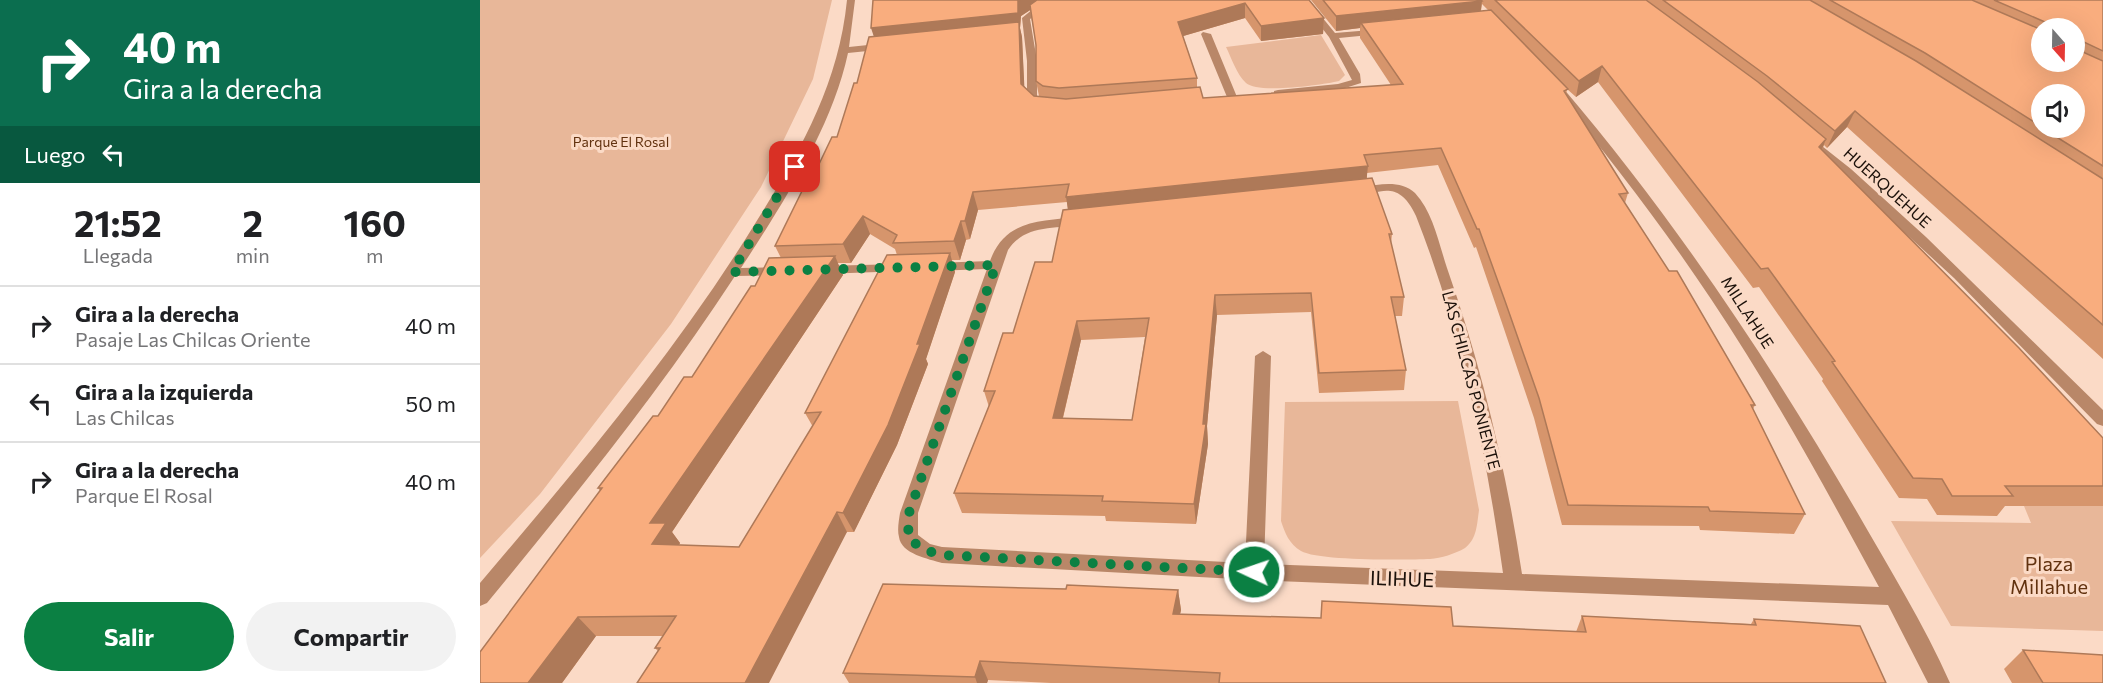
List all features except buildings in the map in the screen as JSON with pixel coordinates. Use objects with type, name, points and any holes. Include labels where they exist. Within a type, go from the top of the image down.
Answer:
[{"type":"street","points":[[480,597],[650,386],[732,272],[774,204],[815,130],[833,87],[843,51],[851,0]]},
{"type":"street","points":[[1051,109],[1037,106],[1032,100],[1032,61],[1025,21],[1036,11],[1081,0]]},
{"type":"street","points":[[1265,94],[1339,87],[1353,84],[1357,78],[1333,36],[1304,0]]},
{"type":"street","points":[[1333,36],[1388,31]]},
{"type":"street","points":[[1016,33],[1027,32]]},
{"type":"street","points":[[1206,34],[1238,97],[1221,98]]},
{"type":"street","points":[[843,51],[893,46]]},
{"type":"street","name":"MILLAHUE","points":[[1549,79],[1624,168],[1699,269],[1794,420],[1939,683]]},
{"type":"street","name":"HUERQUEHUE","points":[[1801,133],[1955,271],[2043,357],[2103,420]]},
{"type":"street","name":"LAS CHILCAS PONIENTE","points":[[1339,193],[1385,188],[1400,189],[1411,196],[1421,216],[1468,356],[1500,486],[1514,582]]},
{"type":"street","points":[[732,272],[996,265],[1003,246],[1016,233],[1031,227],[1089,220]]},
{"type":"street","name":"ILIHUE","points":[[996,265],[909,513],[908,538],[913,544],[942,555],[1254,572],[1893,596]]},
{"type":"street","points":[[1254,572],[1263,356]]},
{"type":"green space","name":"Parque El Rosal","points":[[480,0],[832,0],[813,79],[761,187],[671,324],[540,494],[480,558]]},
{"type":"green space","points":[[1321,35],[1345,75],[1339,81],[1291,88],[1253,86],[1246,83],[1240,75],[1226,47]]},
{"type":"green space","points":[[1458,401],[1479,510],[1474,536],[1465,548],[1443,557],[1383,560],[1325,557],[1301,551],[1290,542],[1281,521],[1285,402]]},
{"type":"green space","name":"Plaza Millahue","points":[[2024,506],[2103,506],[2103,631],[1951,626],[1891,521],[2031,523]]},
{"type":"route","points":[[795,167],[732,272],[996,265],[909,513],[908,538],[913,544],[933,554],[942,555],[1254,572]]}]
